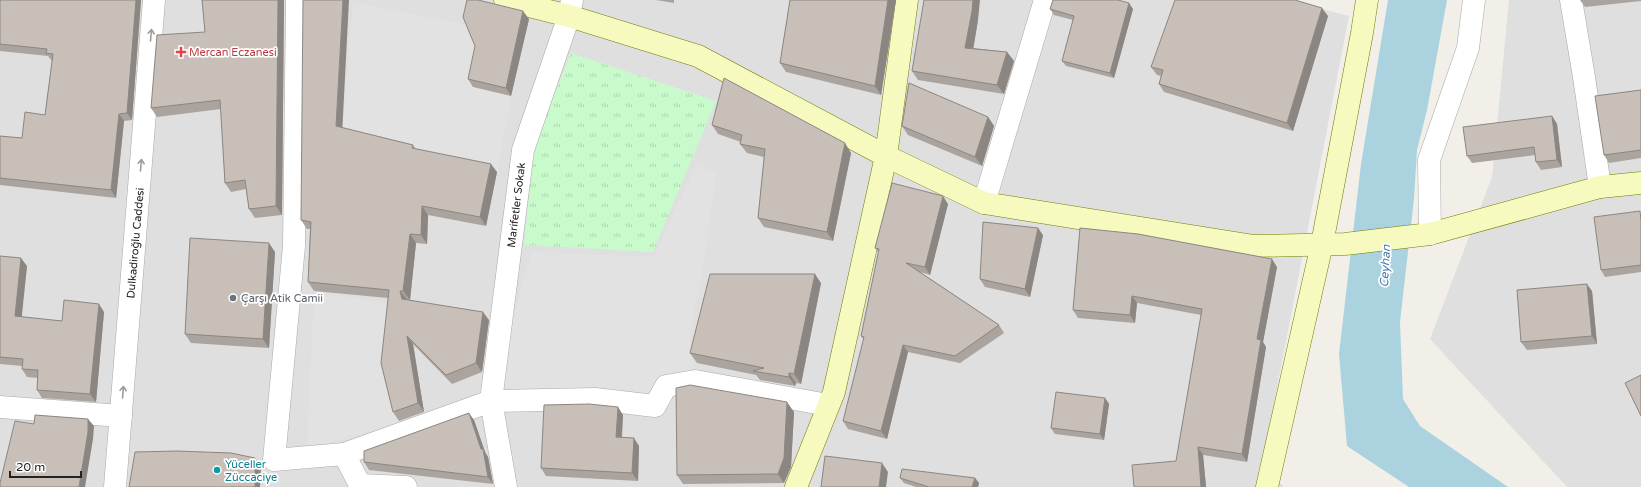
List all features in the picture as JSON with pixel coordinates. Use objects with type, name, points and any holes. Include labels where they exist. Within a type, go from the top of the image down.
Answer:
[{"type":"street","name":"Dulkadiroğlu Caddesi","points":[[115,487],[154,0]]},
{"type":"street","points":[[297,0],[294,246],[274,460],[344,454],[491,401],[595,399],[655,406],[666,386],[695,381],[828,405]]},
{"type":"street","points":[[505,0],[571,8],[698,56],[886,156],[984,203],[1254,246],[1345,244],[1430,234],[1600,187],[1641,183]]},
{"type":"street","points":[[796,487],[834,392],[886,156],[907,0]]},
{"type":"street","points":[[984,203],[1045,0]]},
{"type":"street","points":[[1267,487],[1322,244],[1361,41],[1367,0]]},
{"type":"street","points":[[1430,234],[1429,160],[1468,48],[1474,0]]},
{"type":"street","points":[[1571,0],[1600,187]]},
{"type":"street","name":"Marifetler Sokak","points":[[506,487],[491,401],[524,150],[571,8]]},
{"type":"street","points":[[0,407],[121,416]]},
{"type":"street","points":[[344,454],[361,486],[406,487]]},
{"type":"shaded area","points":[[0,0],[1288,0],[1349,16],[1262,465],[1284,487],[0,487]]},
{"type":"shaded area","points":[[1509,0],[1641,0],[1641,487],[1567,487],[1430,339],[1492,177]]},
{"type":"shaded area","points":[[353,2],[468,25],[481,54],[473,87],[511,96],[497,172],[342,135]]},
{"type":"shaded area","points":[[697,163],[716,173],[704,261],[689,338],[697,379],[655,406],[492,400],[531,252],[653,257]]},
{"type":"shaded area","points":[[314,291],[395,305],[387,372],[399,423],[307,449]]},
{"type":"green space","points":[[571,53],[716,101],[653,252],[524,245],[534,145]]},
{"type":"water","name":"Ceyhan","points":[[1388,0],[1447,0],[1427,110],[1417,150],[1414,199],[1400,322],[1403,399],[1420,426],[1508,487],[1409,487],[1347,446],[1339,354],[1361,164]]},
{"type":"building","points":[[0,0],[136,0],[127,113],[119,114],[111,190],[0,178],[0,136],[22,138],[25,112],[45,115],[53,54],[46,53],[47,49],[0,44]]},
{"type":"building","points":[[202,0],[278,0],[276,206],[249,209],[245,180],[225,183],[220,100],[151,108],[157,35],[205,32]]},
{"type":"building","points":[[303,0],[343,0],[336,126],[413,145],[412,148],[491,164],[480,217],[422,206],[421,235],[410,234],[403,291],[400,291],[402,299],[483,312],[476,363],[446,375],[407,336],[418,403],[393,412],[381,363],[389,290],[308,282],[311,222],[301,220]]},
{"type":"building","points":[[467,0],[478,0],[523,11],[506,88],[468,79],[475,46],[463,17]]},
{"type":"building","points":[[790,0],[888,0],[875,86],[780,63]]},
{"type":"building","points":[[924,0],[973,0],[965,48],[1007,52],[997,85],[912,71]]},
{"type":"building","points":[[1053,0],[1118,0],[1129,3],[1110,73],[1062,61],[1074,16],[1050,9]]},
{"type":"building","points":[[1175,0],[1295,0],[1322,8],[1287,123],[1159,84],[1163,70],[1151,67]]},
{"type":"building","points":[[724,78],[845,143],[827,232],[758,218],[765,149],[740,144],[742,135],[712,125]]},
{"type":"building","points":[[909,83],[988,117],[975,157],[902,126]]},
{"type":"building","points":[[1641,90],[1641,150],[1604,155],[1595,96]]},
{"type":"building","points":[[1552,116],[1557,160],[1536,162],[1534,147],[1467,156],[1463,127]]},
{"type":"building","points":[[892,183],[943,196],[925,267],[906,263],[999,325],[955,356],[903,345],[881,431],[843,421],[864,337],[861,336],[879,249],[875,248]]},
{"type":"building","points":[[1640,211],[1641,265],[1601,270],[1594,217]]},
{"type":"building","points":[[983,222],[1038,228],[1025,289],[980,279]]},
{"type":"building","points":[[1080,228],[1138,234],[1272,259],[1257,339],[1261,340],[1242,454],[1198,447],[1201,487],[1134,487],[1132,465],[1176,461],[1202,309],[1132,296],[1130,315],[1073,310]]},
{"type":"building","name":"Çarşı Atik Camii","points":[[190,238],[269,243],[263,339],[185,334]]},
{"type":"building","points":[[0,256],[21,258],[15,316],[62,321],[64,300],[99,304],[90,394],[37,390],[38,370],[22,369],[23,359],[0,357]]},
{"type":"building","points":[[710,274],[815,274],[794,374],[789,373],[789,377],[753,371],[764,368],[690,353]]},
{"type":"building","points":[[1587,284],[1592,336],[1521,342],[1517,290]]},
{"type":"building","points":[[1641,375],[1641,416],[1625,383]]},
{"type":"building","points":[[690,385],[787,402],[784,458],[778,474],[677,475],[676,388]]},
{"type":"building","points":[[1056,392],[1105,398],[1100,434],[1051,428]]},
{"type":"building","points":[[589,404],[618,407],[616,437],[634,438],[632,473],[541,468],[544,405]]},
{"type":"building","points":[[469,413],[481,449],[483,449],[488,477],[364,462],[364,451]]},
{"type":"building","points":[[35,415],[88,419],[88,432],[79,487],[0,487],[15,421],[34,424]]},
{"type":"building","points":[[177,451],[231,453],[255,458],[255,487],[129,487],[135,452]]},
{"type":"building","points":[[825,456],[882,463],[879,487],[821,487]]},
{"type":"building","points":[[902,469],[975,478],[972,487],[929,487],[900,478]]},
{"type":"place","name":"Mercan Eczanesi","points":[[181,52]]},
{"type":"place","name":"Çarşı Atik Camii","points":[[233,298]]},
{"type":"place","name":"Yüceller Züccaciye","points":[[217,470]]}]
